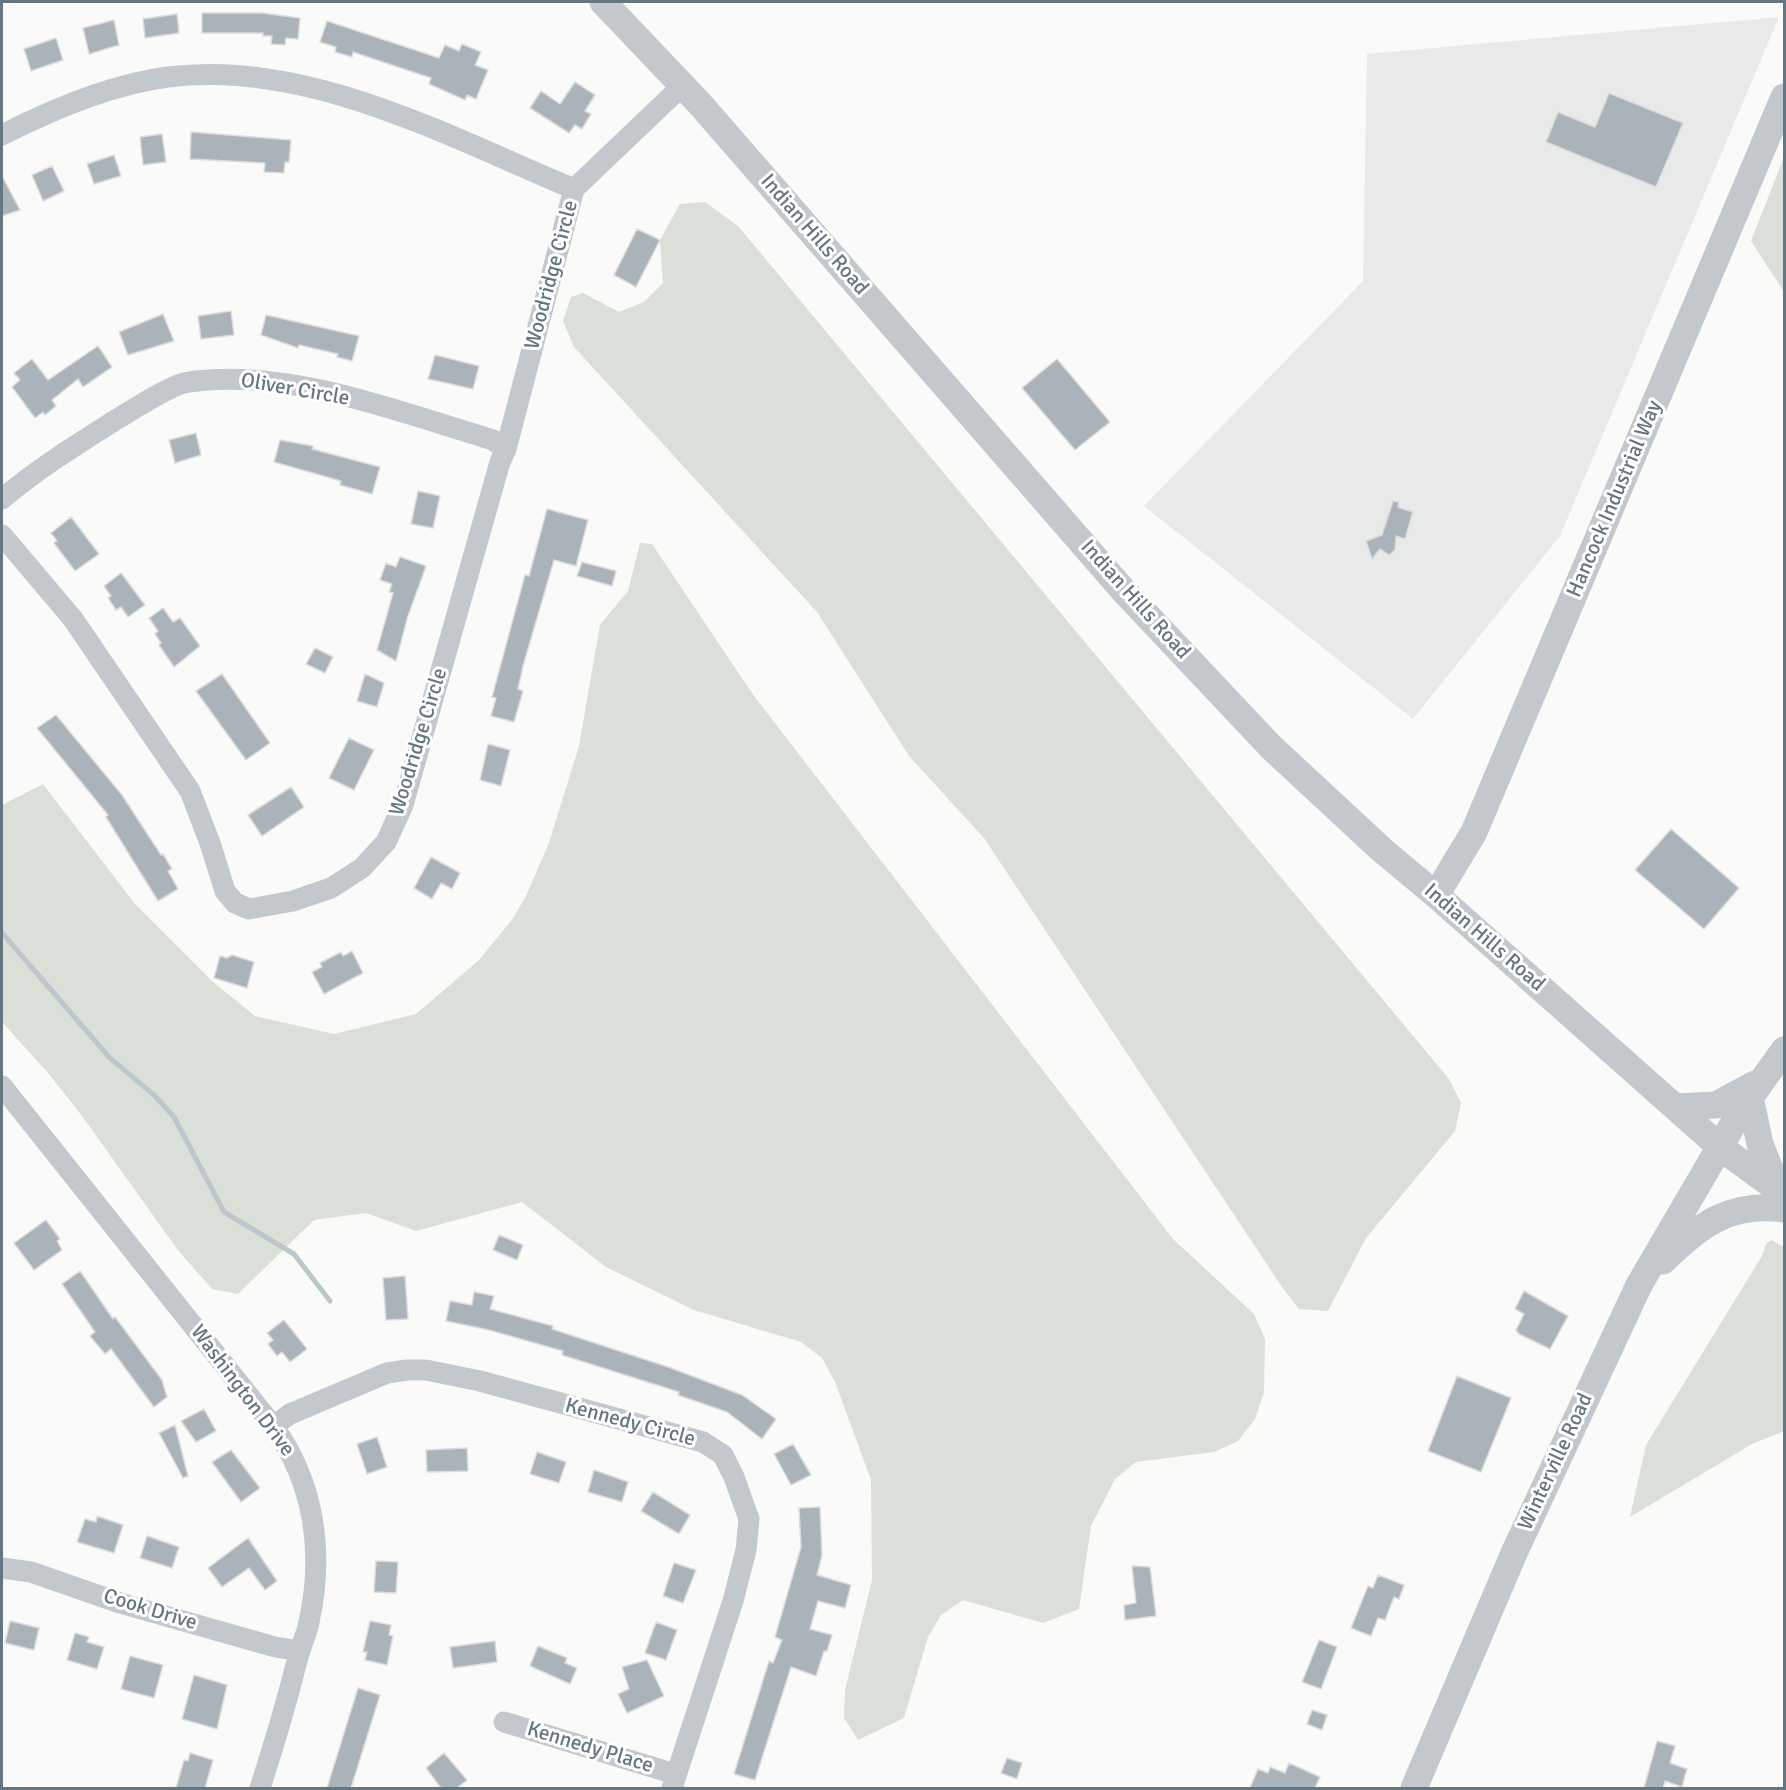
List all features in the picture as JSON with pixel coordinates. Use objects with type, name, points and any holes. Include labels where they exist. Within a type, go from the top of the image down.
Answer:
[{"type":"street","name":"Indian Hills Road","points":[[603,2],[683,85],[1123,590],[1271,747],[1382,850],[1436,895],[1720,1147],[1783,1198]]},
{"type":"street","name":"Woodridge Circle","points":[[2,135],[36,117],[128,86],[167,77],[209,74],[244,76],[303,86],[353,98],[574,189]]},
{"type":"street","name":"Woodridge Circle","points":[[2,535],[73,619],[190,791],[225,891],[236,903],[249,909],[293,901],[331,888],[362,867],[386,842],[404,805],[500,462],[506,449],[574,189],[683,85]]},
{"type":"street","name":"Hancock Industrial Way","points":[[1436,895],[1474,832],[1785,97]]},
{"type":"street","name":"Oliver Circle","points":[[2,499],[31,476],[137,407],[179,385],[195,382],[240,378],[271,381],[363,401],[493,440],[506,449]]},
{"type":"street","name":"Winterville Road","points":[[1414,1788],[1514,1553],[1639,1285],[1720,1147],[1757,1088],[1785,1050]]},
{"type":"street","name":"Washington Drive","points":[[2,1086],[273,1426],[291,1451],[301,1474],[315,1542],[315,1580],[309,1623],[260,1788]]},
{"type":"street","points":[[1639,1285],[1670,1254],[1712,1219],[1738,1210],[1766,1206],[1783,1198],[1760,1144],[1757,1088],[1716,1105],[1675,1107]]},
{"type":"street","name":"Kennedy Circle","points":[[273,1426],[290,1414],[387,1373],[426,1371],[480,1381],[703,1443],[723,1455],[749,1519],[746,1550],[733,1601],[674,1781]]},
{"type":"street","name":"Cook Drive","points":[[2,1568],[31,1572],[120,1603],[275,1647],[300,1651]]},
{"type":"street","name":"Kennedy Place","points":[[504,1722],[674,1781]]},
{"type":"shaded area","points":[[1779,17],[1560,536],[1413,719],[1144,506],[1363,281],[1367,54]]},
{"type":"shaded area","points":[[1784,157],[1784,292],[1751,241]]},
{"type":"shaded area","points":[[705,202],[738,226],[1449,1079],[1461,1103],[1455,1131],[1366,1238],[1328,1311],[1299,1309],[1282,1287],[984,838],[909,756],[817,612],[574,347],[563,321],[571,297],[583,293],[619,312],[644,302],[663,283],[660,240],[680,204]]},
{"type":"shaded area","points":[[640,543],[652,544],[754,696],[1173,1239],[1254,1314],[1265,1339],[1264,1392],[1255,1419],[1238,1441],[1214,1452],[1136,1462],[1115,1479],[1091,1526],[1079,1609],[1043,1623],[963,1600],[941,1615],[928,1637],[904,1718],[858,1740],[844,1718],[845,1690],[872,1580],[871,1480],[835,1382],[822,1358],[801,1342],[694,1310],[606,1267],[522,1202],[416,1231],[366,1213],[314,1220],[238,1294],[212,1289],[177,1249],[82,1116],[49,1074],[2,1022],[2,805],[43,784],[135,904],[212,981],[255,1016],[334,1034],[416,1014],[478,961],[512,920],[526,896],[549,843],[579,746],[600,625],[628,591]]},
{"type":"shaded area","points":[[1771,1240],[1784,1247],[1784,1431],[1752,1444],[1630,1517],[1646,1445],[1762,1256],[1766,1244]]},
{"type":"building","points":[[202,13],[262,13],[300,18],[298,39],[286,38],[285,45],[271,44],[272,36],[263,36],[263,33],[202,33]]},
{"type":"building","points":[[177,14],[179,33],[145,38],[143,19]]},
{"type":"building","points":[[114,20],[119,45],[89,54],[83,28]]},
{"type":"building","points":[[327,21],[439,58],[445,45],[459,51],[462,44],[481,52],[475,65],[488,70],[476,99],[467,95],[465,100],[429,84],[431,78],[353,52],[352,57],[335,52],[336,47],[320,42]]},
{"type":"building","points":[[56,38],[63,60],[31,71],[24,49]]},
{"type":"building","points":[[575,82],[595,95],[585,111],[591,114],[582,129],[575,125],[569,133],[530,108],[541,91],[560,104]]},
{"type":"building","points":[[1609,93],[1683,123],[1656,187],[1546,142],[1558,112],[1595,127]]},
{"type":"building","points":[[191,132],[291,140],[289,162],[285,162],[284,173],[264,172],[265,163],[190,159]]},
{"type":"building","points":[[162,134],[166,162],[143,165],[140,137]]},
{"type":"building","points":[[114,155],[121,176],[94,184],[87,164]]},
{"type":"building","points":[[52,166],[64,191],[43,201],[32,175]]},
{"type":"building","points":[[2,176],[20,210],[2,216]]},
{"type":"building","points":[[637,229],[660,240],[636,287],[614,275]]},
{"type":"building","points":[[231,311],[234,335],[201,339],[198,316]]},
{"type":"building","points":[[163,314],[174,341],[128,355],[119,332]]},
{"type":"building","points":[[266,315],[359,336],[352,361],[337,357],[338,354],[299,345],[298,348],[261,335]]},
{"type":"building","points":[[98,346],[112,367],[83,387],[78,379],[52,400],[56,406],[45,415],[43,412],[35,418],[12,387],[20,380],[14,373],[32,359],[48,380]]},
{"type":"building","points":[[435,355],[479,366],[473,389],[428,379]]},
{"type":"building","points":[[1057,359],[1110,422],[1075,450],[1022,388]]},
{"type":"building","points":[[196,433],[201,455],[175,463],[169,440]]},
{"type":"building","points":[[280,440],[313,446],[312,449],[380,467],[372,494],[340,485],[341,481],[274,462]]},
{"type":"building","points":[[418,491],[440,496],[433,528],[411,524]]},
{"type":"building","points":[[1393,501],[1399,502],[1398,507],[1413,512],[1405,539],[1396,536],[1395,550],[1389,555],[1380,549],[1372,559],[1366,541],[1382,535]]},
{"type":"building","points":[[547,509],[588,520],[576,566],[554,560],[523,666],[518,689],[523,691],[514,722],[491,716],[496,698],[492,697],[525,575],[529,576]]},
{"type":"building","points":[[71,517],[99,554],[75,571],[54,543],[57,541],[51,533]]},
{"type":"building","points":[[400,557],[426,566],[407,619],[396,661],[377,650],[393,593],[389,592],[392,584],[380,580],[386,563],[396,567]]},
{"type":"building","points":[[582,562],[616,571],[612,586],[577,576]]},
{"type":"building","points":[[121,573],[145,605],[128,617],[121,607],[116,610],[104,586]]},
{"type":"building","points":[[163,608],[173,622],[180,618],[200,646],[174,667],[159,645],[161,643],[155,634],[158,631],[149,618]]},
{"type":"building","points":[[315,648],[333,657],[325,673],[306,664]]},
{"type":"building","points":[[222,674],[270,743],[246,760],[196,691]]},
{"type":"building","points":[[365,674],[384,683],[377,707],[357,701]]},
{"type":"building","points":[[56,715],[122,795],[172,869],[168,871],[178,889],[158,901],[106,817],[108,815],[37,728]]},
{"type":"building","points":[[349,738],[374,750],[354,790],[329,778]]},
{"type":"building","points":[[488,744],[510,750],[501,786],[480,780]]},
{"type":"building","points":[[291,787],[304,807],[262,836],[248,815]]},
{"type":"building","points":[[1671,829],[1739,888],[1704,929],[1635,870]]},
{"type":"building","points":[[431,857],[460,873],[452,889],[441,883],[432,899],[414,888]]},
{"type":"building","points":[[352,951],[363,973],[324,994],[312,972],[322,967],[320,963],[341,952],[343,956]]},
{"type":"building","points":[[232,955],[254,962],[247,988],[214,978],[220,956],[227,958]]},
{"type":"building","points":[[46,1220],[60,1239],[57,1241],[62,1250],[34,1270],[14,1243]]},
{"type":"building","points":[[499,1235],[523,1245],[517,1260],[493,1250]]},
{"type":"building","points":[[80,1271],[113,1319],[115,1317],[162,1380],[167,1397],[154,1407],[111,1349],[105,1354],[90,1336],[95,1332],[62,1284]]},
{"type":"building","points":[[405,1276],[408,1319],[386,1320],[383,1278]]},
{"type":"building","points":[[1524,1291],[1568,1316],[1550,1349],[1519,1334],[1516,1330],[1524,1314],[1515,1309]]},
{"type":"building","points":[[474,1292],[494,1296],[490,1309],[553,1326],[552,1329],[668,1367],[742,1395],[776,1419],[762,1439],[727,1412],[678,1395],[679,1392],[562,1355],[563,1351],[489,1330],[446,1321],[450,1301],[472,1305]]},
{"type":"building","points":[[284,1320],[307,1349],[290,1362],[282,1352],[277,1356],[268,1344],[273,1340],[267,1333]]},
{"type":"building","points":[[1457,1376],[1511,1398],[1481,1472],[1428,1451]]},
{"type":"building","points":[[204,1409],[216,1431],[196,1442],[181,1421]]},
{"type":"building","points":[[175,1425],[188,1476],[183,1478],[159,1433]]},
{"type":"building","points":[[377,1437],[387,1467],[367,1474],[357,1444]]},
{"type":"building","points":[[793,1444],[811,1475],[791,1485],[774,1454]]},
{"type":"building","points":[[467,1448],[468,1471],[427,1472],[426,1450]]},
{"type":"building","points":[[231,1450],[260,1488],[241,1502],[212,1462]]},
{"type":"building","points":[[537,1452],[566,1462],[559,1483],[530,1474]]},
{"type":"building","points":[[594,1470],[628,1482],[622,1502],[588,1492]]},
{"type":"building","points":[[653,1492],[690,1515],[679,1534],[641,1511]]},
{"type":"building","points":[[820,1507],[822,1555],[817,1575],[851,1585],[845,1608],[818,1601],[810,1629],[832,1635],[827,1651],[824,1651],[816,1676],[791,1667],[755,1780],[734,1774],[769,1661],[773,1663],[782,1640],[775,1637],[801,1547],[799,1508]]},
{"type":"building","points":[[97,1516],[123,1525],[114,1553],[77,1542],[85,1519],[96,1522]]},
{"type":"building","points":[[147,1536],[179,1547],[172,1568],[140,1558]]},
{"type":"building","points":[[248,1538],[277,1581],[265,1590],[249,1568],[222,1587],[208,1568]]},
{"type":"building","points":[[376,1561],[398,1562],[396,1593],[374,1592]]},
{"type":"building","points":[[674,1563],[696,1570],[683,1603],[663,1596]]},
{"type":"building","points":[[1132,1566],[1150,1567],[1156,1616],[1125,1620],[1124,1605],[1136,1603]]},
{"type":"building","points":[[1378,1575],[1404,1585],[1399,1599],[1394,1597],[1385,1620],[1378,1618],[1371,1636],[1351,1628],[1368,1586],[1373,1588]]},
{"type":"building","points":[[10,1621],[39,1628],[34,1650],[5,1643]]},
{"type":"building","points":[[370,1621],[391,1625],[389,1635],[393,1636],[387,1665],[365,1660],[367,1652],[363,1652]]},
{"type":"building","points":[[656,1622],[677,1630],[666,1660],[645,1653]]},
{"type":"building","points":[[75,1633],[89,1637],[87,1642],[104,1647],[97,1669],[67,1660]]},
{"type":"building","points":[[1319,1640],[1337,1647],[1321,1689],[1302,1682]]},
{"type":"building","points":[[495,1641],[497,1662],[453,1668],[450,1647]]},
{"type":"building","points":[[538,1646],[567,1658],[565,1663],[577,1668],[570,1684],[530,1666]]},
{"type":"building","points":[[130,1656],[163,1665],[154,1698],[121,1689]]},
{"type":"building","points":[[647,1660],[664,1696],[627,1713],[618,1694],[629,1689],[622,1667]]},
{"type":"building","points":[[194,1675],[227,1685],[217,1729],[182,1719]]},
{"type":"building","points":[[358,1688],[380,1695],[351,1788],[327,1788]]},
{"type":"building","points":[[1312,1710],[1327,1715],[1322,1730],[1307,1724]]},
{"type":"building","points":[[1657,1741],[1675,1746],[1670,1763],[1687,1769],[1682,1787],[1665,1781],[1663,1788],[1644,1788]]},
{"type":"building","points":[[190,1753],[213,1760],[205,1788],[176,1788],[184,1760],[188,1761]]},
{"type":"building","points":[[444,1753],[467,1780],[457,1788],[441,1788],[426,1768]]},
{"type":"building","points":[[1007,1758],[1022,1763],[1017,1779],[1001,1773]]},
{"type":"building","points":[[1289,1763],[1320,1777],[1315,1788],[1250,1788],[1258,1769],[1268,1773],[1270,1767],[1285,1773]]},
{"type":"waterway","points":[[2,933],[109,1057],[155,1096],[174,1117],[224,1212],[294,1254],[330,1301]]}]
